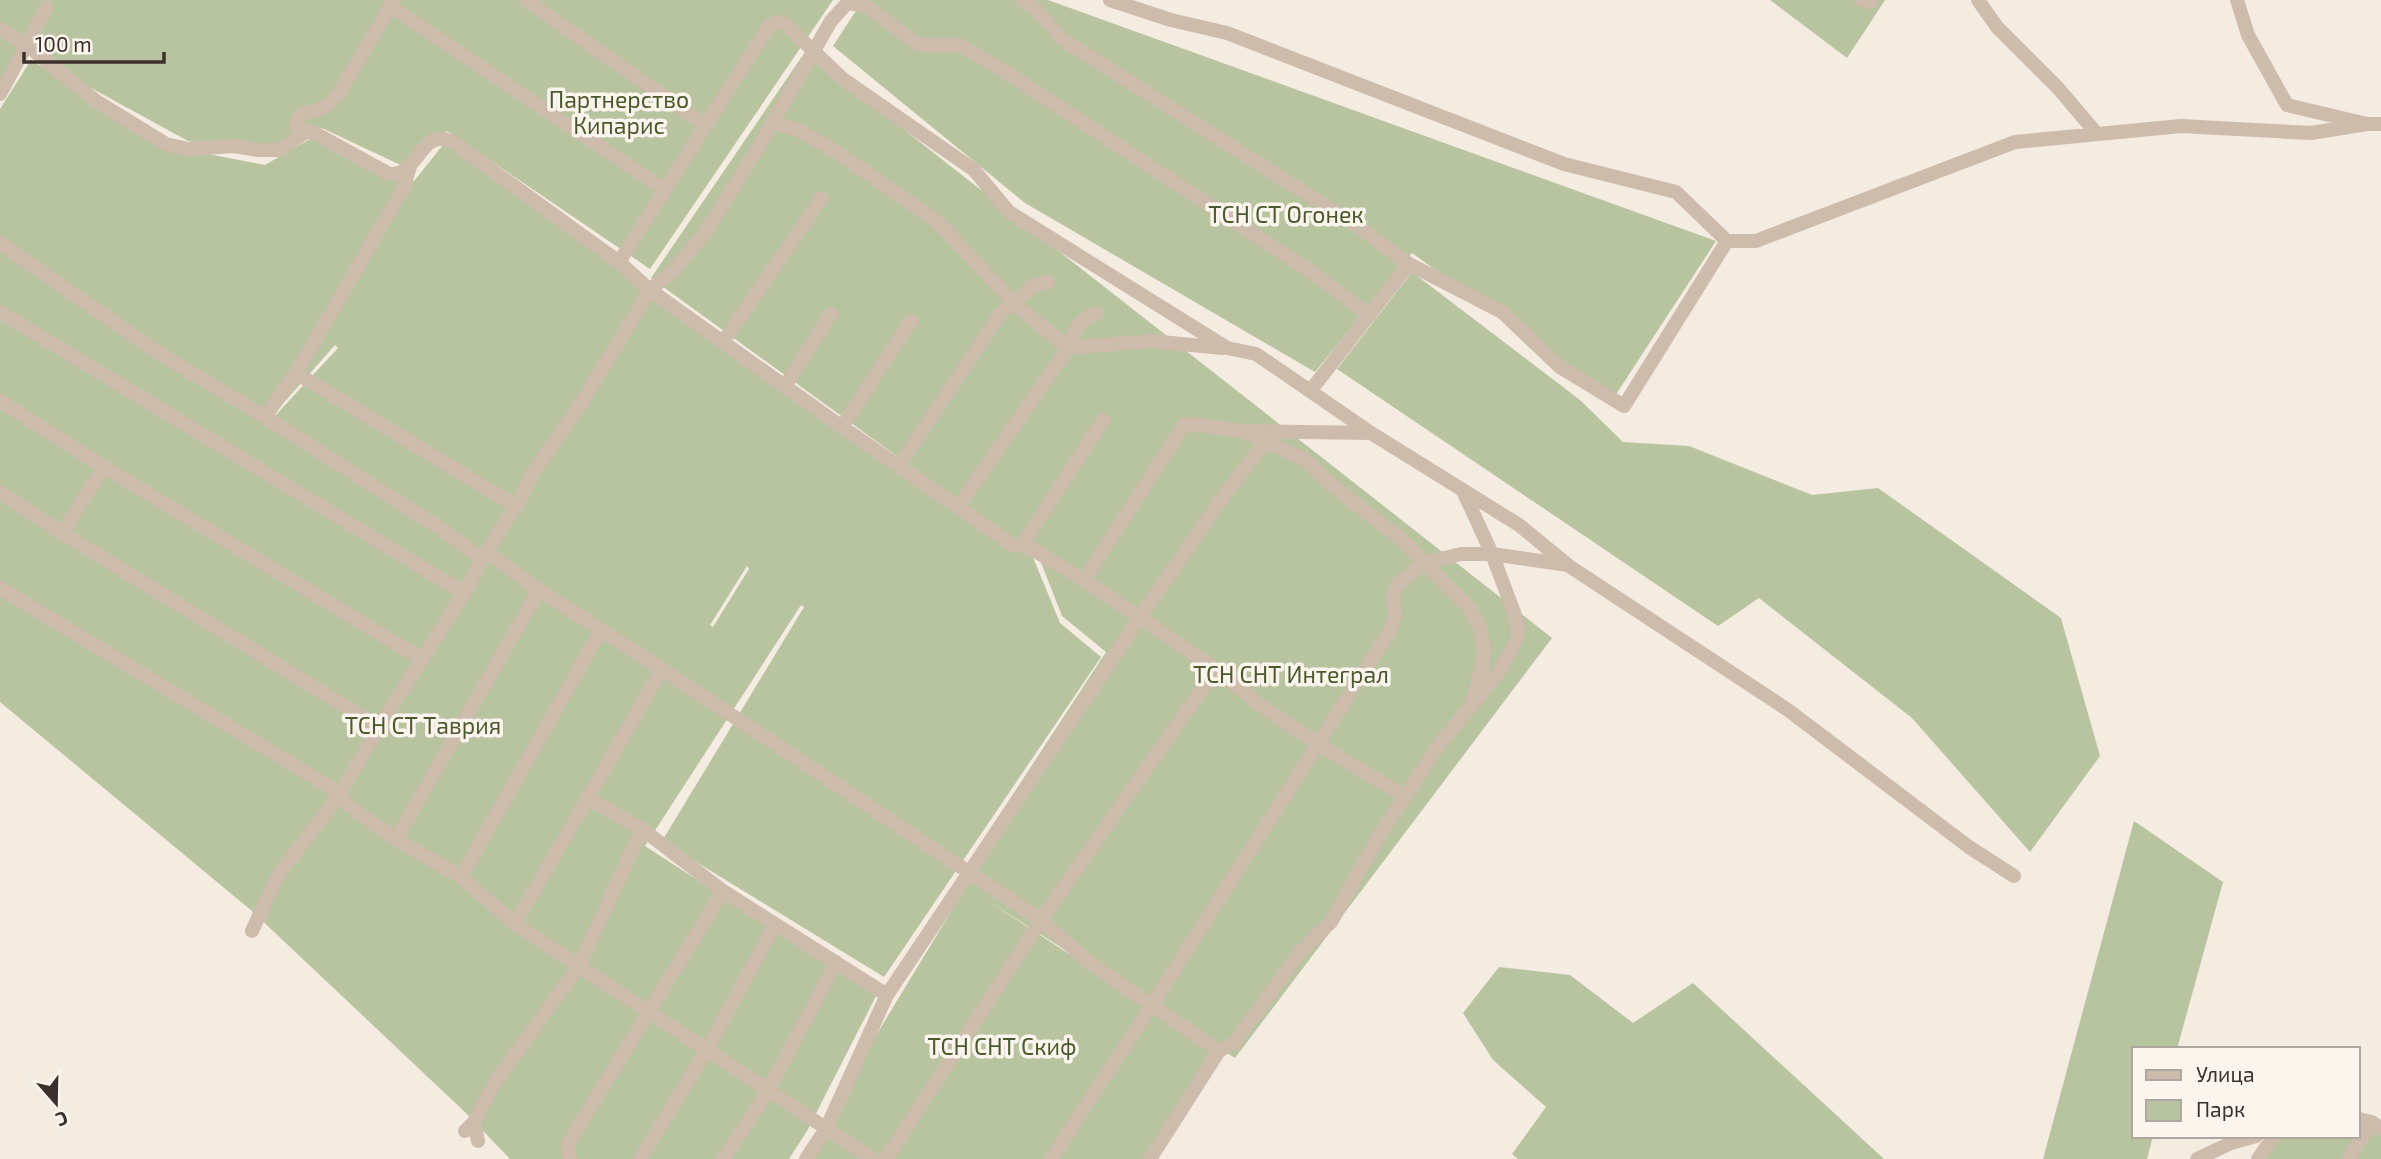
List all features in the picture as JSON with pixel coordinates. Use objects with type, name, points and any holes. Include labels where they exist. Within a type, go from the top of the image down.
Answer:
[{"type":"street","points":[[526,0],[705,124]]},
{"type":"street","points":[[1022,0],[1035,8],[1062,39],[1363,229],[1409,264],[1502,312],[1560,367],[1624,406],[1727,240]]},
{"type":"street","points":[[1110,0],[1171,20],[1227,33],[1564,164],[1675,192],[1727,240],[1756,241],[2015,142],[2181,126],[2311,133],[2374,124]]},
{"type":"street","points":[[1862,0],[1871,0]]},
{"type":"street","points":[[1978,0],[1997,27],[2058,88],[2097,134]]},
{"type":"street","points":[[2230,0],[2287,105],[2374,124]]},
{"type":"street","points":[[2237,0],[2248,35]]},
{"type":"street","points":[[252,931],[277,877],[340,794],[464,593],[533,473],[582,402],[650,290],[674,270],[705,233],[755,153],[831,21],[850,1],[868,7],[916,43],[925,46],[959,45],[1006,72],[1307,269],[1370,316]]},
{"type":"street","points":[[410,167],[396,174],[389,174],[309,130],[301,133],[296,124],[303,112],[319,109],[330,103],[339,93],[392,3],[664,189]]},
{"type":"street","points":[[0,94],[47,7]]},
{"type":"street","points":[[619,262],[772,23],[784,23],[843,79],[974,170],[1009,212],[1227,348]]},
{"type":"street","points":[[0,30],[28,46],[96,101],[166,144],[188,149],[234,146],[258,150],[279,149],[309,130]]},
{"type":"street","points":[[772,121],[800,131],[837,152],[938,222],[1014,303],[1068,348],[1151,341],[1227,348],[1256,354],[1371,433],[1519,525],[1569,566],[1788,710],[1925,815],[2014,876]]},
{"type":"street","points":[[265,417],[296,373],[403,189],[410,167],[429,142],[447,140],[619,262],[650,290],[899,467],[1013,545],[1025,545],[1084,580],[1216,669],[1259,704],[1319,745],[1406,797]]},
{"type":"street","points":[[723,342],[821,199]]},
{"type":"street","points":[[0,243],[160,354],[265,417],[662,668],[1041,920],[1090,963],[1219,1051]]},
{"type":"street","points":[[1311,390],[1409,264]]},
{"type":"street","points":[[899,467],[1001,313],[1033,286],[1048,282]]},
{"type":"street","points":[[0,312],[464,593]]},
{"type":"street","points":[[958,507],[1068,348],[1084,317],[1097,313]]},
{"type":"street","points":[[785,386],[831,314]]},
{"type":"street","points":[[842,427],[911,321]]},
{"type":"street","points":[[296,373],[516,506]]},
{"type":"street","points":[[0,401],[422,659]]},
{"type":"street","points":[[1022,545],[1103,420]]},
{"type":"street","points":[[1084,580],[1181,428],[1192,424],[1270,436],[1371,433]]},
{"type":"street","points":[[1270,436],[1304,459],[1334,488],[1399,537],[1470,609],[1480,627],[1484,647],[1482,667],[1471,706]]},
{"type":"street","points":[[806,1159],[826,1129],[887,995],[1139,619],[1227,491],[1270,436]]},
{"type":"street","points":[[62,533],[104,467]]},
{"type":"street","points":[[0,492],[62,533],[379,727]]},
{"type":"street","points":[[1150,1159],[1219,1051],[1234,1042],[1301,951],[1332,922],[1376,841],[1438,746],[1499,672],[1517,639],[1515,615],[1492,554],[1464,493]]},
{"type":"street","points":[[1051,1159],[1391,629],[1395,616],[1393,594],[1399,583],[1424,563],[1461,554],[1492,554],[1569,566]]},
{"type":"street","points":[[0,588],[340,794],[349,806],[396,839],[461,877],[515,924],[873,1159]]},
{"type":"street","points":[[396,839],[539,590]]},
{"type":"street","points":[[461,877],[601,630]]},
{"type":"street","points":[[515,924],[662,668]]},
{"type":"street","points":[[886,1159],[1041,920],[1216,669]]},
{"type":"street","points":[[587,798],[642,829],[723,891],[887,995]]},
{"type":"street","points":[[478,1141],[469,1126],[494,1085],[579,966],[642,829]]},
{"type":"street","points":[[571,1159],[568,1153],[569,1142],[723,891]]},
{"type":"street","points":[[640,1159],[707,1051],[775,924]]},
{"type":"street","points":[[723,1159],[768,1091],[836,962]]},
{"type":"street","points":[[2347,1159],[2370,1123]]},
{"type":"street","points":[[2197,1159],[2249,1138]]},
{"type":"street","points":[[2258,1159],[2273,1138]]},
{"type":"green space","name":"Партнерство Кипарис","points":[[0,0],[833,0],[650,269],[447,131],[411,170],[322,128],[266,156],[188,141],[29,54],[0,95]]},
{"type":"green space","name":"ТСН СТ Огонек","points":[[863,0],[1048,0],[1716,241],[1613,399],[1412,253],[1315,372],[1025,203],[833,46]]},
{"type":"green space","points":[[1770,0],[1885,0],[1847,58]]},
{"type":"green space","points":[[805,52],[1552,638],[1235,1058],[988,901],[1223,1055],[1155,1159],[801,1159],[966,887],[957,880],[1106,652],[1062,616],[1040,560],[1032,555],[1060,623],[1101,657],[884,977],[662,841],[804,607],[801,605],[645,846],[876,996],[807,1131],[789,1159],[510,1159],[467,1114],[252,911],[0,702],[0,109],[31,60],[187,150],[265,165],[315,136],[414,181],[447,140],[1025,549],[651,278]],"holes":[[[335,345],[338,348],[273,418],[271,417]],[[747,566],[749,569],[713,627],[710,625]]]},
{"type":"green space","points":[[1412,272],[1580,400],[1623,442],[1689,446],[1812,495],[1878,488],[2061,618],[2100,756],[2030,852],[1912,718],[1759,598],[1718,626],[1337,369]]},
{"type":"green space","points":[[2134,821],[2223,882],[2178,1047],[2132,1047],[2132,1138],[2152,1138],[2147,1159],[2043,1159]]},
{"type":"green space","points":[[1499,967],[1570,975],[1633,1023],[1693,983],[1884,1159],[1518,1159],[1512,1154],[1546,1107],[1493,1060],[1463,1013]]},
{"type":"green space","points":[[2360,1120],[2381,1128],[2381,1159],[2259,1159],[2273,1138],[2360,1138]]},
{"type":"park label","name":"ТСН СНТ Интеграл","points":[[1291,674]]},
{"type":"park label","name":"ТСН СТ Таврия","points":[[423,725]]},
{"type":"park label","name":"ТСН СНТ Скиф","points":[[1002,1046]]}]
